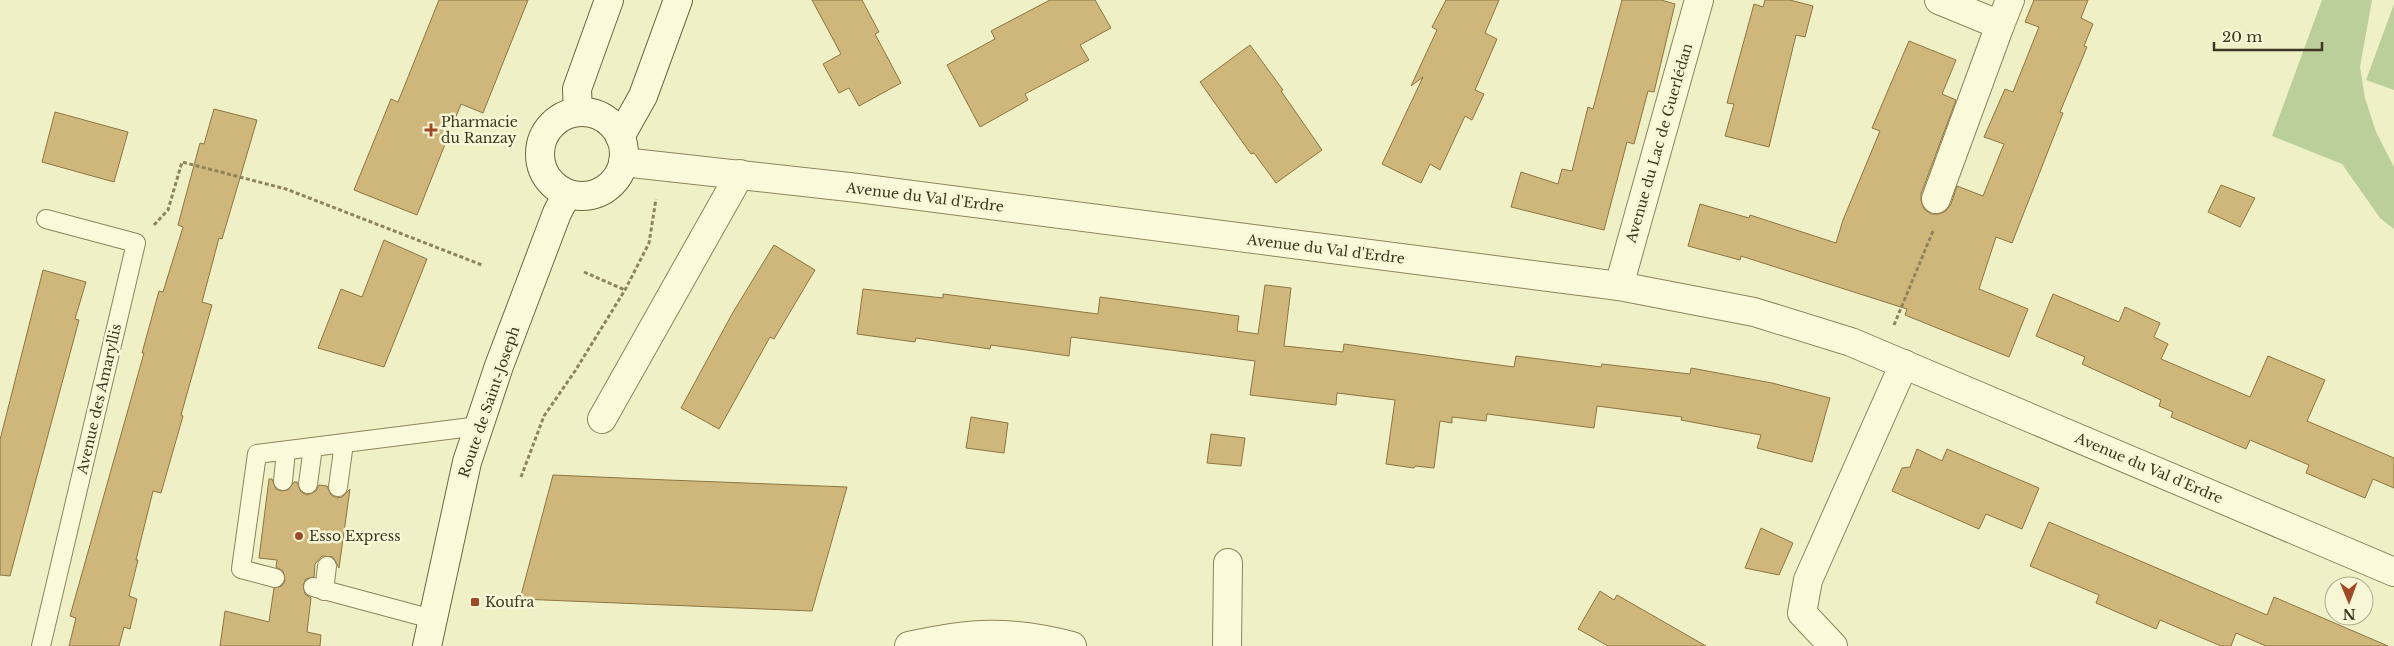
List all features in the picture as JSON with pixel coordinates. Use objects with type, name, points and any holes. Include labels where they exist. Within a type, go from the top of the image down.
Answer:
[{"type":"street","points":[[578,112],[577,89],[609,0]]},
{"type":"street","points":[[622,150],[613,126],[603,118],[591,113],[578,112],[564,116],[552,124],[544,136],[540,149],[541,163],[546,176],[555,187],[567,194],[591,195],[602,191],[612,184],[619,174],[622,150],[678,0]]},
{"type":"street","name":"Avenue du Lac de Guerlédan","points":[[1619,286],[1699,0]]},
{"type":"street","points":[[1939,0],[2000,25]]},
{"type":"street","points":[[1936,199],[2010,0]]},
{"type":"street","name":"Avenue du Val d'Erdre","points":[[622,150],[740,174],[1619,286],[1754,312],[1800,325],[1892,360],[2394,572]]},
{"type":"street","points":[[602,419],[740,174]]},
{"type":"street","name":"Route de Saint-Joseph","points":[[427,646],[466,462],[499,366],[567,194]]},
{"type":"street","points":[[1833,646],[1802,613],[1808,580],[1892,360]]},
{"type":"street","points":[[1227,646],[1228,563]]},
{"type":"street","points":[[909,646],[955,636],[994,633],[1044,639],[1072,646]]},
{"type":"lane","points":[[46,218],[136,243]]},
{"type":"lane","name":"Avenue des Amaryllis","points":[[41,646],[136,243]]},
{"type":"lane","points":[[273,571],[242,569],[257,454],[478,426]]},
{"type":"lane","points":[[338,487],[344,443]]},
{"type":"lane","points":[[308,484],[314,447]]},
{"type":"lane","points":[[283,481],[286,451]]},
{"type":"lane","points":[[327,566],[318,589],[432,619]]},
{"type":"path","points":[[136,243],[168,210],[182,162],[286,189],[482,265]]},
{"type":"path","points":[[521,477],[544,416],[625,290],[649,243],[656,199]]},
{"type":"path","points":[[1892,360],[1941,214],[1936,199]]},
{"type":"path","points":[[584,272],[625,290]]},
{"type":"green space","points":[[2322,0],[2372,0],[2360,67],[2365,98],[2376,132],[2394,167],[2394,229],[2380,218],[2342,164],[2272,136]]},
{"type":"green space","points":[[2394,4],[2394,90],[2366,80]]},
{"type":"building","points":[[439,0],[528,0],[483,113],[461,104],[417,215],[354,190],[391,99],[398,102]]},
{"type":"building","points":[[812,0],[862,0],[879,32],[875,34],[901,83],[859,106],[849,88],[839,93],[823,64],[841,54]]},
{"type":"building","points":[[1050,0],[1095,0],[1111,28],[1080,45],[1089,60],[1025,94],[1028,100],[980,127],[947,65],[995,39],[991,31]]},
{"type":"building","points":[[1446,0],[1499,0],[1485,33],[1497,39],[1475,90],[1484,94],[1472,120],[1465,116],[1440,170],[1430,164],[1421,183],[1382,164],[1423,77],[1411,86],[1437,30],[1432,27]]},
{"type":"building","points":[[1622,0],[1661,0],[1675,4],[1654,92],[1648,91],[1634,144],[1627,142],[1604,230],[1511,207],[1521,172],[1558,184],[1562,169],[1572,171],[1588,107],[1593,109]]},
{"type":"building","points":[[1765,0],[1790,0],[1813,6],[1805,37],[1796,35],[1769,147],[1725,136],[1734,104],[1727,103],[1754,4],[1763,7]]},
{"type":"building","points":[[2034,0],[2088,0],[2081,18],[2093,24],[2084,46],[2087,47],[2060,112],[2063,113],[2012,243],[1996,237],[1979,289],[2028,309],[2009,357],[1905,315],[1907,309],[1741,256],[1740,260],[1688,246],[1700,204],[1749,218],[1750,215],[1836,243],[1843,220],[1880,131],[1872,128],[1909,41],[1956,60],[1942,94],[1956,100],[1921,194],[1924,209],[1931,214],[1939,214],[1946,211],[1951,204],[1957,186],[1983,196],[2004,144],[1984,137],[2005,89],[2013,92],[2039,27],[2025,22]]},
{"type":"building","points":[[1250,45],[1283,90],[1281,91],[1322,150],[1276,183],[1254,153],[1251,154],[1200,82]]},
{"type":"building","points":[[214,109],[257,120],[222,239],[219,238],[202,302],[212,305],[181,415],[183,416],[161,493],[153,491],[129,596],[137,599],[130,629],[124,627],[119,646],[69,646],[76,618],[70,616],[144,353],[142,353],[159,291],[163,292],[183,227],[178,225],[200,143],[204,144]]},
{"type":"building","points":[[55,112],[128,132],[114,182],[42,162]]},
{"type":"building","points":[[2221,185],[2255,198],[2240,227],[2208,212]]},
{"type":"building","points":[[384,240],[427,259],[384,367],[318,348],[341,289],[362,297]]},
{"type":"building","points":[[774,245],[815,270],[774,339],[770,337],[719,429],[681,408],[732,314]]},
{"type":"building","points":[[43,270],[86,282],[75,319],[79,320],[10,576],[0,575],[0,440]]},
{"type":"building","points":[[1265,285],[1291,288],[1284,346],[1343,352],[1344,344],[1514,367],[1516,356],[1601,367],[1602,364],[1690,374],[1691,368],[1772,383],[1830,398],[1812,462],[1757,448],[1761,435],[1681,420],[1682,417],[1597,406],[1594,428],[1487,414],[1486,421],[1452,417],[1452,423],[1440,421],[1434,468],[1415,466],[1414,468],[1386,464],[1395,400],[1337,393],[1336,405],[1250,395],[1255,361],[1071,337],[1069,356],[991,345],[990,349],[916,338],[915,342],[857,334],[863,289],[943,298],[943,294],[1098,314],[1100,297],[1239,316],[1237,331],[1258,334]]},
{"type":"building","points":[[2053,294],[2119,322],[2125,307],[2160,323],[2154,337],[2168,344],[2161,359],[2250,397],[2268,356],[2325,380],[2307,421],[2394,458],[2394,488],[2373,479],[2365,498],[2306,473],[2309,465],[2250,440],[2246,449],[2171,417],[2173,412],[2159,406],[2161,400],[2082,364],[2085,357],[2036,336]]},
{"type":"building","points":[[971,417],[1008,423],[1004,453],[966,448]]},
{"type":"building","points":[[1211,434],[1245,438],[1241,466],[1207,463]]},
{"type":"building","points":[[1917,449],[1942,461],[1947,449],[2039,488],[2022,529],[1986,514],[1979,529],[1892,491],[1902,468],[1910,467]]},
{"type":"building","points":[[553,475],[847,487],[812,611],[520,599]]},
{"type":"building","points":[[269,479],[272,479],[276,489],[281,491],[288,490],[294,482],[297,482],[301,492],[307,495],[316,491],[319,485],[327,486],[331,495],[337,498],[342,497],[350,489],[339,568],[333,557],[322,556],[315,564],[314,577],[306,579],[303,585],[305,594],[311,598],[307,632],[321,635],[320,646],[220,646],[225,611],[269,622],[274,588],[282,586],[285,581],[283,571],[276,567],[277,560],[259,558]]},
{"type":"building","points":[[2049,522],[2267,615],[2274,597],[2324,618],[2324,626],[2341,626],[2388,646],[2266,646],[2236,633],[2231,646],[2221,646],[2160,620],[2156,629],[2096,603],[2099,595],[2030,566]]},
{"type":"building","points":[[1761,528],[1793,543],[1779,575],[1745,568]]},
{"type":"building","points":[[1600,591],[1614,600],[1617,595],[1706,646],[1608,646],[1578,629]]},
{"type":"place","name":"Pharmacie du Ranzay","points":[[431,130]]},
{"type":"place","name":"Esso Express","points":[[299,536]]},
{"type":"place","name":"Koufra","points":[[475,602]]}]
